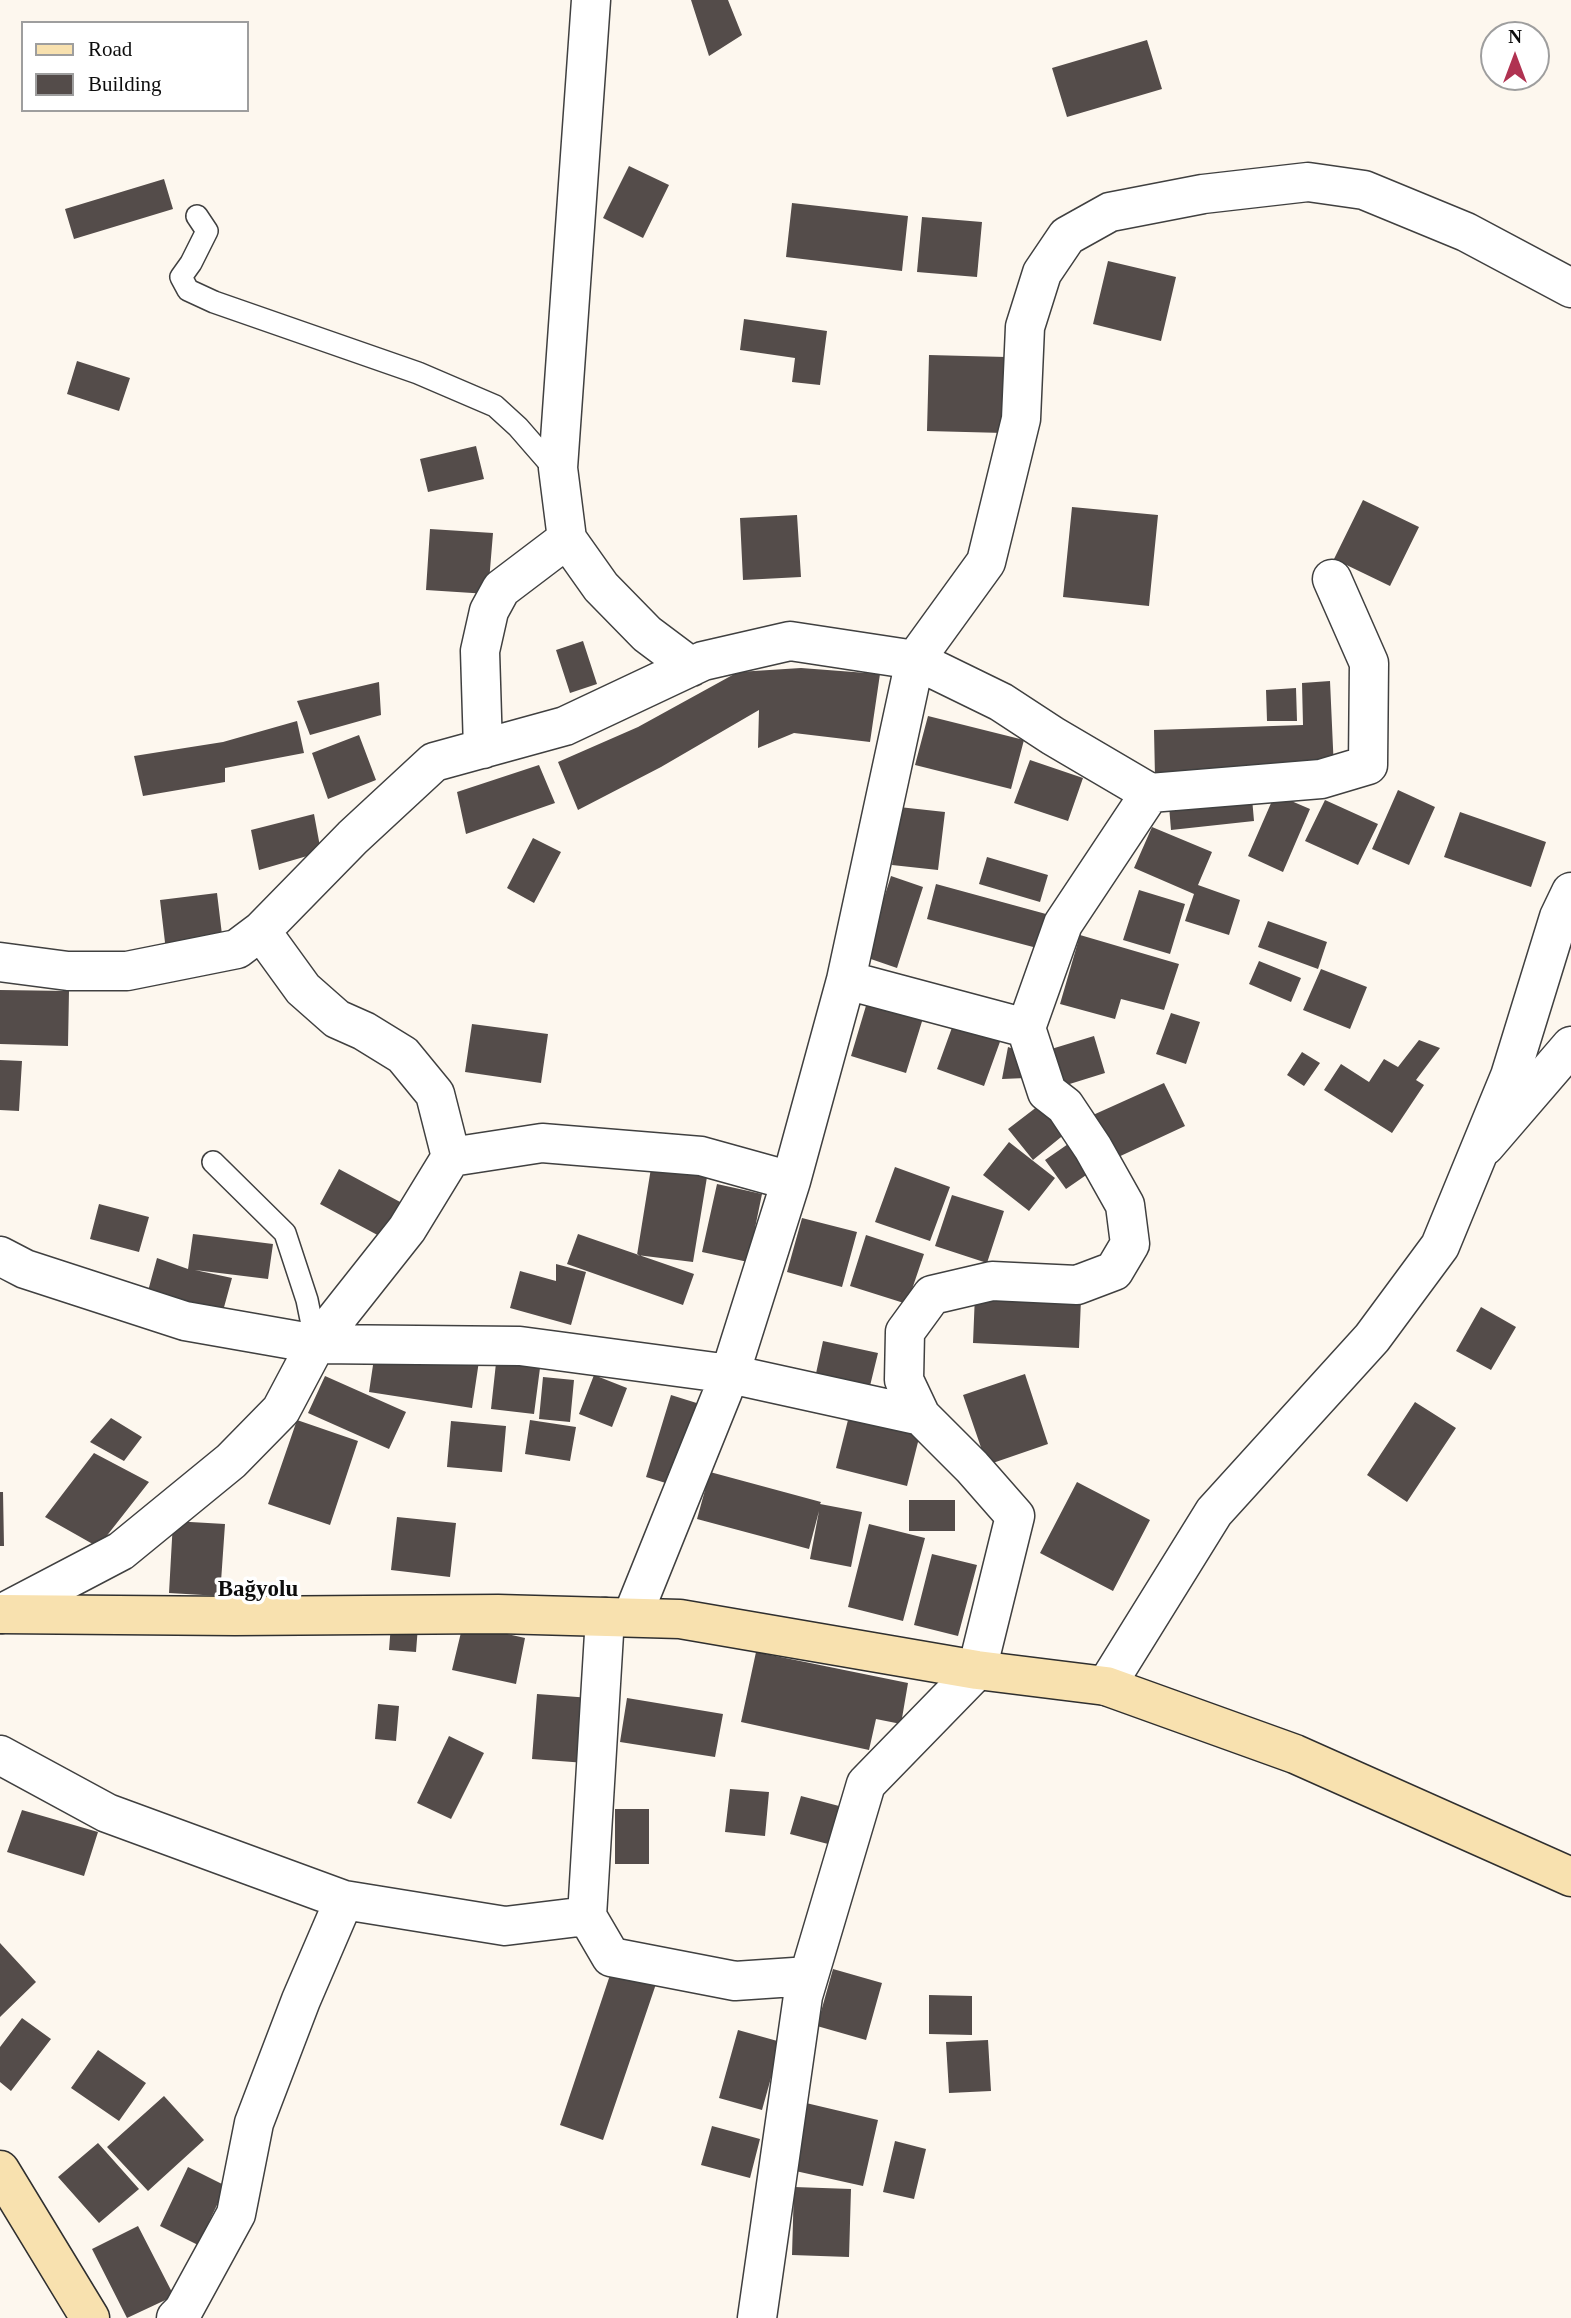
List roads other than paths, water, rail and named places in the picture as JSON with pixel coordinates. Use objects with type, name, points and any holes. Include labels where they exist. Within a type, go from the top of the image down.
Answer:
[{"type":"main road","points":[[1,1614],[498,1614],[680,1619],[977,1670],[1106,1686],[1295,1754],[1571,1877]]},
{"type":"main road","points":[[0,2170],[90,2318]]},
{"type":"street","points":[[592,0],[579,149],[559,473],[567,539],[601,587],[647,634],[691,667]]},
{"type":"street","points":[[809,1976],[735,1981],[611,1956],[587,1916],[619,1617],[730,1374],[791,1181],[846,980],[915,660],[986,562],[1021,419],[1025,327],[1042,273],[1067,236],[1110,212],[1203,194],[1308,182],[1364,190],[1466,232],[1571,288]]},
{"type":"street","points":[[483,749],[480,651],[489,611],[500,589],[567,539]]},
{"type":"street","points":[[0,962],[68,971],[127,971],[237,948],[261,931],[354,836],[434,762],[565,726],[704,661],[790,641],[915,660],[1001,702],[1150,793],[1321,779],[1368,765],[1369,663],[1332,579]]},
{"type":"street","points":[[757,2318],[803,1996],[866,1784],[977,1670],[1015,1516],[972,1467],[921,1416],[904,1380],[905,1332],[932,1295],[992,1281],[1077,1285],[1114,1271],[1130,1244],[1125,1205],[1093,1148],[1065,1106],[1047,1092],[1026,1028],[1063,924],[1150,793]]},
{"type":"street","points":[[1106,1686],[1214,1512],[1372,1338],[1440,1246],[1510,1076],[1559,917],[1571,892]]},
{"type":"street","points":[[1,1614],[121,1551],[231,1461],[281,1410],[316,1344],[407,1229],[451,1157],[435,1094],[403,1055],[337,1018],[303,989],[261,931]]},
{"type":"street","points":[[846,980],[1026,1028]]},
{"type":"street","points":[[1479,1153],[1571,1046]]},
{"type":"street","points":[[451,1157],[542,1143],[701,1156],[791,1181]]},
{"type":"street","points":[[0,1256],[25,1269],[185,1321],[316,1344],[520,1346],[730,1374],[921,1416]]},
{"type":"street","points":[[0,1755],[107,1813],[344,1900],[505,1926],[587,1916]]},
{"type":"street","points":[[176,2318],[183,2311],[236,2214],[254,2123],[301,2000],[344,1900]]},
{"type":"lane","points":[[197,216],[207,231],[191,263],[181,276],[188,290],[214,302],[418,373],[495,406],[559,473]]},
{"type":"lane","points":[[213,1162],[285,1233],[307,1300],[316,1344]]},
{"type":"district","name":"Bağyolu","points":[[258,1590]]}]
